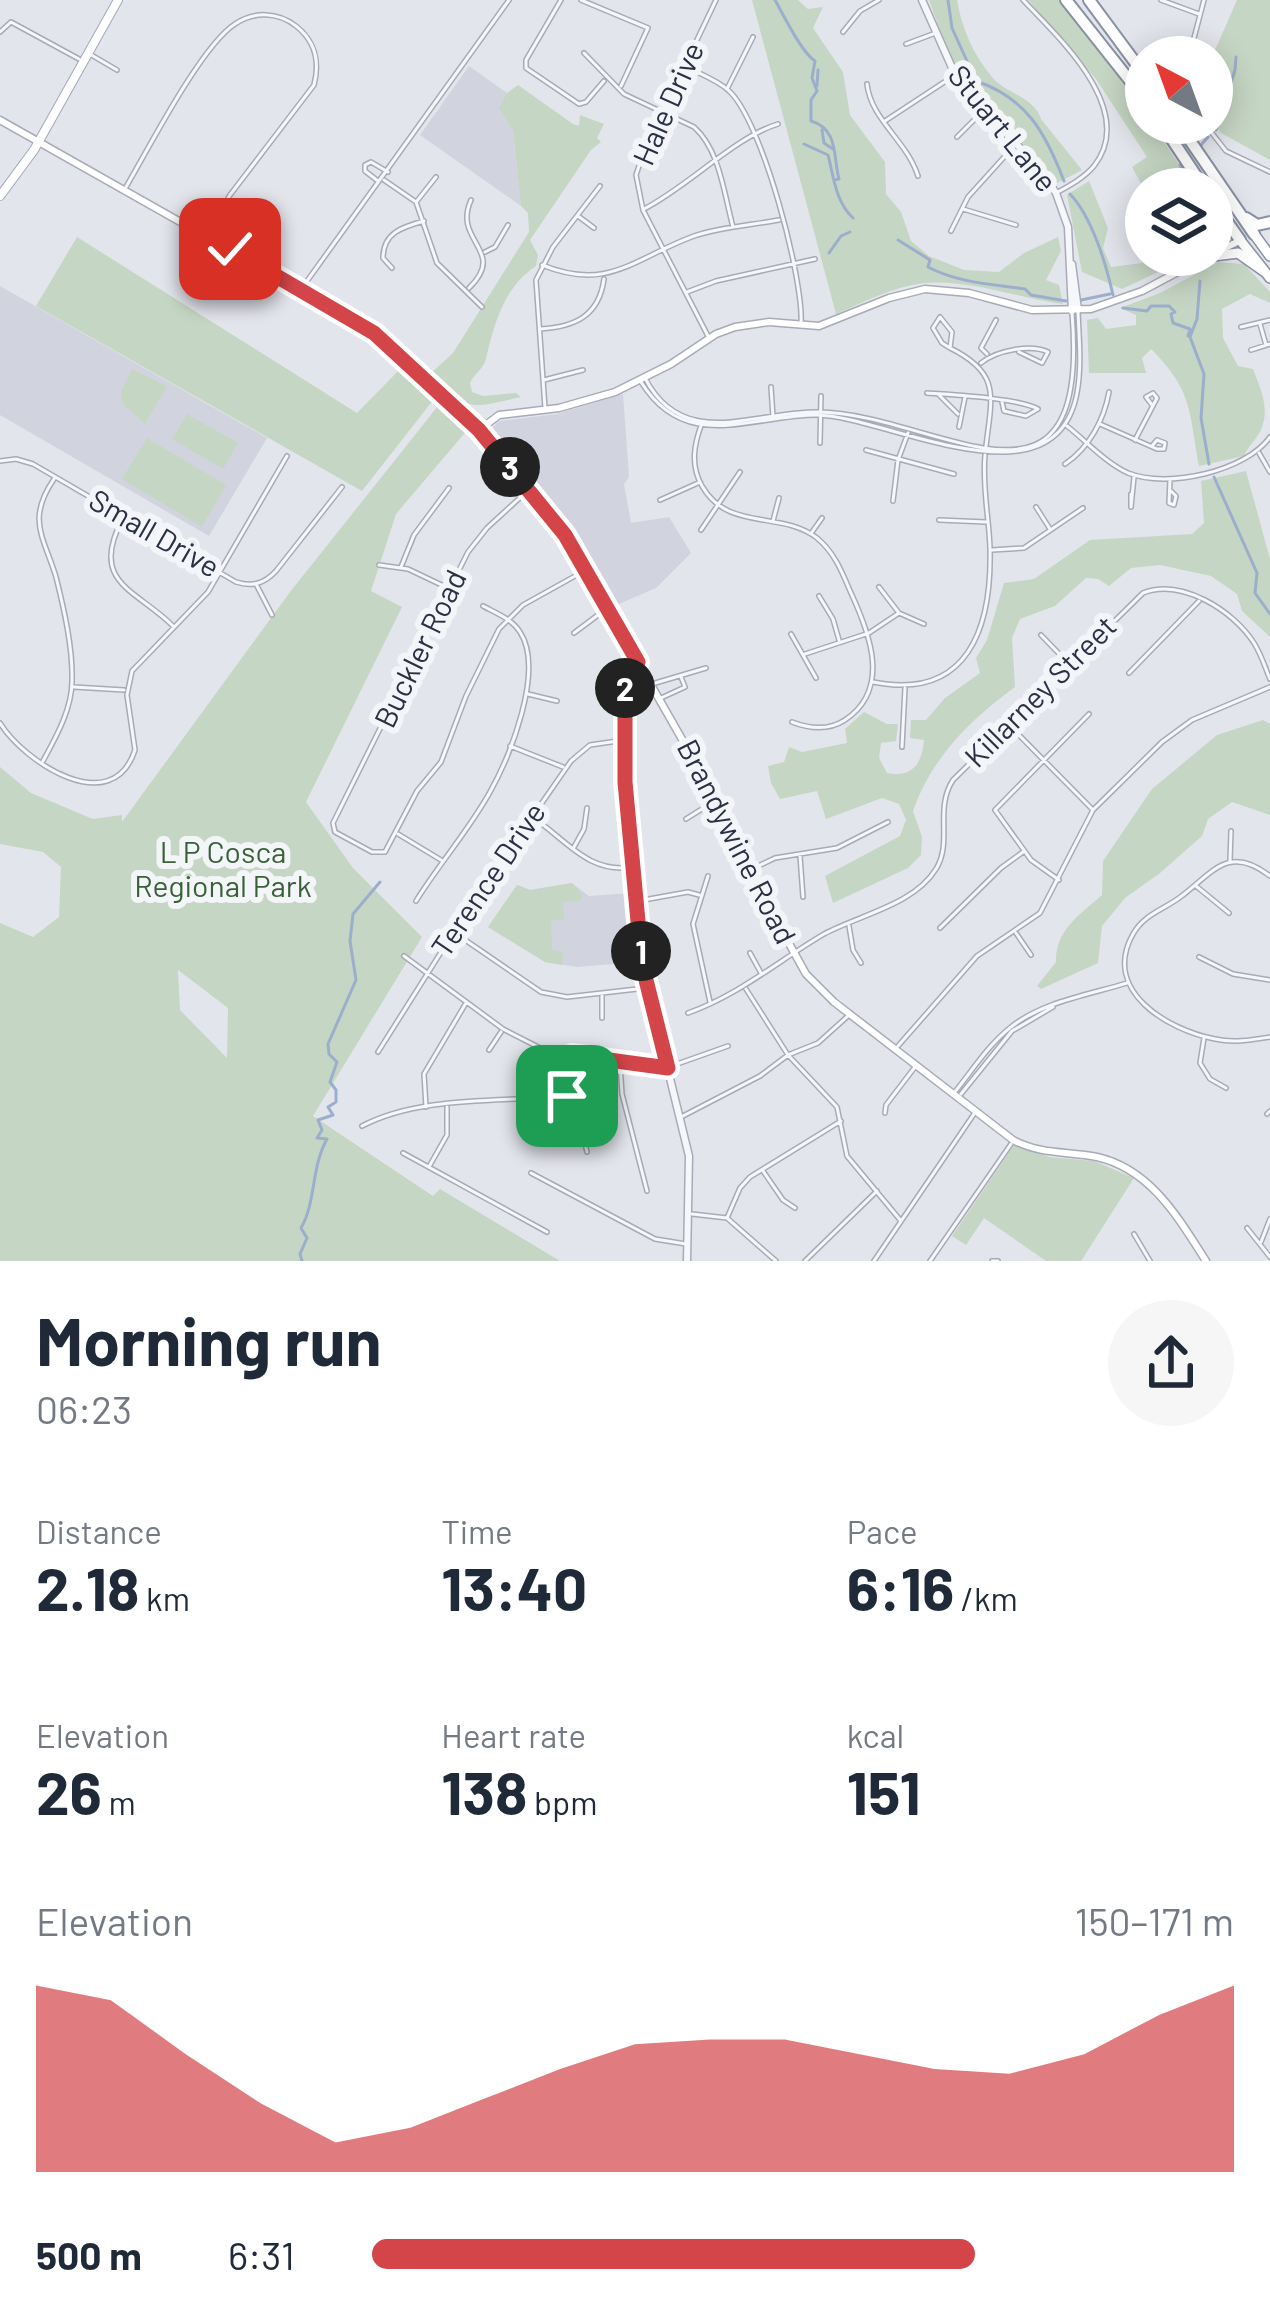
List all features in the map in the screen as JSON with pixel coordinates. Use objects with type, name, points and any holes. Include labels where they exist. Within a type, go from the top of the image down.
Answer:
[{"type":"highway","points":[[1066,0],[1125,74]]},
{"type":"highway","points":[[1089,0],[1125,49]]},
{"type":"highway","points":[[1233,203],[1255,224],[1270,224]]},
{"type":"highway","points":[[1233,204],[1270,256]]},
{"type":"highway","points":[[1233,231],[1268,275]]},
{"type":"highway","points":[[1233,254],[1268,275]]},
{"type":"main road","points":[[0,196],[39,141],[118,0]]},
{"type":"main road","name":"Brandywine Road","points":[[0,120],[374,333],[479,430],[565,535],[812,982],[1013,1140],[1041,1152],[1096,1157],[1130,1171],[1167,1203],[1201,1259]]},
{"type":"main road","points":[[1233,243],[1254,234]]},
{"type":"main road","points":[[479,430],[499,416],[602,396],[642,379],[710,338],[749,324],[815,327],[926,289],[969,293],[1032,310],[1075,311],[1125,298],[1167,276]]},
{"type":"street","points":[[301,290],[509,0]]},
{"type":"street","points":[[561,0],[526,60],[526,68],[577,104],[586,102],[608,78]]},
{"type":"street","points":[[581,0],[648,28],[619,89]]},
{"type":"street","name":"Hale Drive","points":[[710,338],[643,210],[637,169],[716,0]]},
{"type":"street","points":[[843,32],[860,11],[879,0]]},
{"type":"street","name":"Stuart Lane","points":[[922,0],[953,76],[1040,169],[1056,193],[1068,226],[1075,311]]},
{"type":"street","points":[[1023,0],[1091,83],[1106,116],[1106,139],[1096,164],[1056,193]]},
{"type":"street","points":[[1161,0],[1200,14]]},
{"type":"street","points":[[1194,36],[1204,0]]},
{"type":"street","points":[[125,188],[223,34],[254,16],[288,20],[314,48],[314,85],[230,195],[206,235]]},
{"type":"street","points":[[0,32],[11,22],[117,70]]},
{"type":"street","points":[[906,44],[935,34]]},
{"type":"street","points":[[728,89],[753,38]]},
{"type":"street","points":[[584,53],[619,89],[700,132],[715,163],[734,229]]},
{"type":"street","points":[[685,66],[728,89],[755,131],[800,294],[801,325]]},
{"type":"street","points":[[885,122],[953,76]]},
{"type":"street","points":[[867,84],[870,103],[912,157],[918,176]]},
{"type":"street","points":[[957,137],[982,111]]},
{"type":"street","points":[[643,210],[676,193],[755,131],[778,124]]},
{"type":"street","points":[[951,231],[962,208],[1016,144]]},
{"type":"street","points":[[1220,144],[1270,172]]},
{"type":"street","points":[[388,172],[371,162],[365,165],[365,171],[416,202],[435,260],[482,307]]},
{"type":"street","points":[[416,202],[436,177]]},
{"type":"street","points":[[545,410],[535,292],[542,265],[600,186]]},
{"type":"street","points":[[466,291],[484,271],[483,253],[466,228],[471,200]]},
{"type":"street","points":[[962,208],[1016,225]]},
{"type":"street","points":[[576,214],[594,228]]},
{"type":"street","points":[[542,265],[578,278],[604,275],[696,236],[781,220]]},
{"type":"street","points":[[392,268],[383,258],[387,240],[400,229],[424,221]]},
{"type":"street","points":[[1254,234],[1270,224]]},
{"type":"street","points":[[483,253],[495,247],[508,225]]},
{"type":"street","points":[[685,293],[716,280],[815,259]]},
{"type":"street","points":[[538,329],[573,325],[585,318],[602,295],[604,275]]},
{"type":"street","points":[[642,379],[666,407],[702,423],[729,427],[821,413],[866,418],[908,433],[1007,453],[1051,437],[1075,401],[1081,371],[1075,311]]},
{"type":"street","points":[[871,681],[905,686],[934,681],[970,652],[985,612],[990,550],[985,450],[992,401],[979,364],[950,348],[942,343],[933,328],[940,317],[952,332],[950,348]]},
{"type":"street","points":[[988,356],[981,348],[996,320]]},
{"type":"street","points":[[1241,327],[1270,320]]},
{"type":"street","points":[[1251,350],[1268,345],[1260,322]]},
{"type":"street","points":[[979,364],[988,356],[1018,352]]},
{"type":"street","points":[[542,380],[583,370]]},
{"type":"street","points":[[771,387],[773,417]]},
{"type":"street","points":[[1065,464],[1100,424],[1109,392]]},
{"type":"street","points":[[927,393],[966,395],[1028,404],[1038,409],[1026,416],[1004,411],[1002,402]]},
{"type":"street","points":[[938,394],[961,417]]},
{"type":"street","points":[[959,427],[966,395]]},
{"type":"street","points":[[820,442],[821,397]]},
{"type":"street","points":[[1134,442],[1152,405]]},
{"type":"street","points":[[1063,422],[1135,475],[1170,478],[1230,468],[1258,452],[1270,437]]},
{"type":"street","points":[[702,423],[694,458],[700,482],[719,507],[736,516],[811,534],[840,566],[869,633],[871,681],[859,706],[840,723],[813,728],[792,722]]},
{"type":"street","points":[[1100,424],[1152,446]]},
{"type":"street","points":[[893,501],[898,460],[908,433]]},
{"type":"street","points":[[866,450],[954,473]]},
{"type":"street","points":[[1258,452],[1270,472]]},
{"type":"street","points":[[0,722],[23,751],[89,784],[106,783],[120,775],[135,750],[127,690],[136,664],[204,598],[287,457]]},
{"type":"street","name":"Small Drive","points":[[0,461],[27,461],[241,583],[257,584],[276,571],[342,488]]},
{"type":"street","points":[[701,530],[740,472]]},
{"type":"street","points":[[1131,494],[1135,475]]},
{"type":"street","points":[[42,762],[65,716],[72,687],[62,600],[38,527],[42,501],[55,477]]},
{"type":"street","points":[[1170,478],[1171,491]]},
{"type":"street","points":[[660,500],[700,482]]},
{"type":"street","points":[[401,567],[414,535],[449,488]]},
{"type":"street","name":"Buckler Road","points":[[396,833],[383,854],[338,834],[333,823],[478,537],[528,490]]},
{"type":"street","points":[[773,523],[779,498]]},
{"type":"street","points":[[1036,507],[1051,530]]},
{"type":"street","points":[[990,550],[1024,548],[1083,508]]},
{"type":"street","points":[[124,517],[111,548],[116,577],[133,597],[173,626]]},
{"type":"street","points":[[811,534],[822,518]]},
{"type":"street","points":[[939,520],[988,522]]},
{"type":"street","points":[[379,565],[401,567],[450,589]]},
{"type":"street","points":[[441,860],[396,833],[417,791],[441,763],[466,696],[507,619],[586,570]]},
{"type":"street","points":[[257,584],[272,615]]},
{"type":"street","points":[[879,587],[899,613],[924,624]]},
{"type":"street","name":"Killarney Street","points":[[688,1013],[745,987],[827,932],[913,891],[934,872],[943,855],[941,812],[946,792],[959,774],[1143,592],[1176,587],[1244,628],[1270,680]]},
{"type":"street","points":[[819,596],[833,619],[839,642]]},
{"type":"street","points":[[1129,673],[1201,600]]},
{"type":"street","points":[[416,901],[487,797],[526,694],[530,671],[523,636],[507,619],[483,605]]},
{"type":"street","points":[[574,633],[608,608]]},
{"type":"street","points":[[805,654],[869,633],[899,613]]},
{"type":"street","points":[[791,634],[816,678]]},
{"type":"street","points":[[1041,635],[1070,665]]},
{"type":"street","points":[[638,662],[626,682],[633,867],[646,988],[682,1116],[691,1173],[687,1261]]},
{"type":"street","points":[[651,684],[706,668]]},
{"type":"street","points":[[659,699],[683,689],[681,677]]},
{"type":"street","points":[[902,747],[905,686]]},
{"type":"street","points":[[72,687],[127,690]]},
{"type":"street","points":[[895,1049],[976,956],[1040,913],[1093,809],[1181,726],[1270,687]]},
{"type":"street","points":[[526,694],[557,701]]},
{"type":"street","points":[[1059,880],[1024,851],[995,810],[1089,714]]},
{"type":"street","points":[[1010,726],[1093,809]]},
{"type":"street","name":"Terence Drive","points":[[378,1052],[425,974],[566,768],[590,745],[625,740]]},
{"type":"street","points":[[508,746],[566,768]]},
{"type":"street","points":[[686,819],[715,801]]},
{"type":"street","points":[[573,848],[584,830],[587,808]]},
{"type":"street","points":[[532,818],[598,866],[633,867]]},
{"type":"street","points":[[748,871],[768,860],[841,847],[887,822]]},
{"type":"street","points":[[1231,863],[1232,831]]},
{"type":"street","points":[[940,928],[1024,851]]},
{"type":"street","points":[[800,854],[803,897]]},
{"type":"street","points":[[1270,876],[1253,866],[1231,863],[1208,871],[1146,918],[1126,954],[1129,982],[1152,1014],[1205,1036],[1242,1042],[1270,1037]]},
{"type":"street","points":[[707,876],[693,924],[711,1005]]},
{"type":"street","points":[[1195,884],[1229,913]]},
{"type":"street","points":[[636,902],[688,892],[699,895]]},
{"type":"street","points":[[848,924],[861,963]]},
{"type":"street","points":[[454,932],[541,992],[567,997],[646,988]]},
{"type":"street","points":[[1015,932],[1030,956]]},
{"type":"street","points":[[750,953],[762,974]]},
{"type":"street","points":[[404,956],[536,1048],[668,1068],[728,1046]]},
{"type":"street","points":[[1199,957],[1233,974],[1270,980]]},
{"type":"street","points":[[956,1096],[1010,1028],[1033,1012],[1129,982]]},
{"type":"street","points":[[745,987],[788,1055],[832,1100],[842,1120],[847,1156],[901,1221]]},
{"type":"street","points":[[602,994],[602,1018]]},
{"type":"street","points":[[426,1108],[423,1078],[466,1003]]},
{"type":"street","points":[[682,1116],[822,1040],[850,1015]]},
{"type":"street","points":[[489,1050],[503,1029]]},
{"type":"street","points":[[1205,1036],[1200,1063],[1210,1079],[1226,1088]]},
{"type":"street","points":[[572,1055],[572,1095],[587,1152]]},
{"type":"street","points":[[620,1064],[620,1084],[646,1191]]},
{"type":"street","points":[[885,1113],[916,1066]]},
{"type":"street","points":[[362,1126],[426,1108],[572,1095]]},
{"type":"street","points":[[429,1166],[447,1135],[447,1106]]},
{"type":"street","points":[[874,1261],[976,1112]]},
{"type":"street","points":[[727,1218],[743,1183],[842,1120]]},
{"type":"street","points":[[931,1261],[1013,1140]]},
{"type":"street","points":[[404,1154],[547,1232]]},
{"type":"street","points":[[761,1170],[783,1201],[795,1208]]},
{"type":"street","points":[[531,1173],[655,1239],[688,1244]]},
{"type":"street","points":[[805,1261],[877,1191]]},
{"type":"street","points":[[691,1213],[727,1218],[776,1261]]},
{"type":"street","points":[[1260,1244],[1270,1219]]},
{"type":"street","points":[[1247,1228],[1270,1257]]},
{"type":"street","points":[[1134,1234],[1150,1261]]},
{"type":"shaded area","points":[[469,66],[507,93],[500,108],[513,131],[521,206],[420,135]]},
{"type":"shaded area","points":[[0,286],[267,438],[209,536],[0,415]]},
{"type":"shaded area","points":[[623,394],[629,477],[624,484],[631,523],[669,517],[691,553],[656,588],[612,607],[571,536],[488,433],[499,421],[557,414]]},
{"type":"shaded area","points":[[572,883],[589,896],[631,893],[637,962],[577,967],[545,962],[488,927],[517,885],[530,890]]},
{"type":"green space","points":[[752,0],[798,0],[808,9],[823,7],[813,28],[843,72],[850,115],[885,162],[886,194],[901,212],[911,241],[929,256],[964,270],[999,272],[1058,237],[1061,251],[1046,280],[1059,285],[1063,304],[976,286],[924,283],[889,291],[836,314]]},
{"type":"green space","points":[[929,0],[957,0],[969,41],[985,68],[998,83],[1033,106],[1082,170],[1057,183],[972,94],[952,61]]},
{"type":"green space","points":[[1028,0],[1059,0],[1123,76],[1125,123],[1096,79]]},
{"type":"green space","points":[[1237,0],[1270,0],[1270,160],[1233,140],[1233,36],[1221,36]]},
{"type":"green space","points":[[518,85],[573,124],[579,126],[580,115],[604,124],[597,138],[601,142],[530,240],[538,255],[536,266],[508,295],[485,362],[470,383],[472,392],[483,396],[516,393],[521,397],[471,404],[429,375],[453,353],[529,232],[528,213],[521,206],[513,131],[499,108]]},
{"type":"green space","points":[[1138,144],[1165,144],[1182,168],[1133,168],[1147,157]]},
{"type":"green space","points":[[1089,181],[1108,228],[1103,248],[1111,267],[1125,265],[1125,276],[1150,276],[1122,289],[1082,272],[1067,195]]},
{"type":"green space","points":[[77,237],[357,413],[402,367],[434,399],[362,491],[36,306]]},
{"type":"green space","points":[[1233,263],[1244,264],[1270,292],[1270,303],[1250,294],[1222,309],[1223,338],[1238,366],[1253,369],[1263,399],[1261,430],[1244,456],[1199,466],[1182,390],[1151,349],[1142,358],[1146,373],[1089,373],[1087,320],[1098,318],[1106,329],[1136,325],[1136,315],[1120,308],[1192,276],[1233,276]]},
{"type":"green space","points":[[132,369],[167,386],[145,424],[123,404],[121,392]]},
{"type":"green space","name":"L P Cosca Regional Park","points":[[442,401],[469,428],[396,514],[371,591],[402,607],[306,802],[353,868],[422,937],[313,1116],[433,1196],[440,1189],[560,1261],[0,1261],[0,923],[33,937],[59,917],[61,867],[43,852],[0,844],[0,767],[31,793],[93,819],[122,815],[122,822],[290,592]],"holes":[[[178,970],[228,1008],[227,1058],[180,1010]]]},
{"type":"green space","points":[[187,414],[238,443],[223,469],[172,439]]},
{"type":"green space","points":[[147,438],[226,485],[202,527],[122,479]]},
{"type":"green space","points":[[1246,471],[1270,559],[1270,637],[1242,611],[1237,594],[1211,576],[1160,565],[1131,568],[1109,586],[1086,578],[1055,606],[1020,619],[1012,638],[1015,687],[954,741],[931,773],[913,811],[922,837],[921,855],[908,868],[833,903],[825,876],[900,836],[906,820],[899,804],[882,798],[826,819],[817,791],[780,799],[768,766],[784,762],[789,747],[802,752],[847,743],[845,729],[864,712],[887,724],[898,724],[896,741],[881,743],[879,758],[887,773],[910,771],[921,756],[924,740],[910,738],[911,720],[926,720],[945,698],[980,673],[976,658],[987,640],[1004,583],[1034,579],[1090,540],[1192,534],[1204,523],[1201,481]]},
{"type":"green space","points":[[1263,720],[1270,724],[1270,815],[1232,802],[1208,819],[1202,836],[1125,898],[1102,926],[1098,963],[1041,989],[1037,986],[1056,962],[1064,932],[1102,895],[1103,861],[1152,789],[1217,735]]},
{"type":"green space","points":[[572,883],[582,894],[580,901],[563,902],[564,919],[551,921],[552,950],[563,952],[562,965],[545,962],[488,927],[517,885],[530,890]]},
{"type":"green space","points":[[1015,1144],[1049,1157],[1094,1161],[1134,1178],[1081,1261],[1046,1261],[984,1218],[966,1245],[952,1236]]},
{"type":"waterway","points":[[775,0],[815,61],[812,78],[817,91],[811,100],[811,121],[831,137],[839,179],[834,180]]},
{"type":"waterway","points":[[948,0],[952,28],[976,81],[1022,108],[1050,148],[1064,181]]},
{"type":"waterway","points":[[1233,76],[1236,57]]},
{"type":"waterway","points":[[817,86],[818,70]]},
{"type":"waterway","points":[[822,130],[824,143],[833,149]]},
{"type":"waterway","points":[[804,144],[828,155],[838,196],[853,218]]},
{"type":"waterway","points":[[1070,194],[1091,228],[1113,295]]},
{"type":"waterway","points":[[829,253],[850,232]]},
{"type":"waterway","points":[[898,240],[930,260],[928,267],[939,272],[1066,301]]},
{"type":"waterway","points":[[1200,281],[1197,319],[1190,337],[1204,374],[1201,418],[1209,464]]},
{"type":"waterway","points":[[1081,300],[1110,294]]},
{"type":"waterway","points":[[1123,308],[1147,311],[1151,306],[1169,306],[1175,312],[1173,323],[1190,329],[1188,336]]},
{"type":"waterway","points":[[1214,477],[1257,573],[1255,593],[1270,614]]},
{"type":"waterway","points":[[302,1261],[307,1238],[301,1228],[327,1139],[317,1138],[322,1130],[318,1120],[333,1115],[328,1107],[336,1102],[330,1082],[337,1062],[328,1044],[356,980],[350,941],[353,914],[380,882]]},
{"type":"route","points":[[230,249],[374,333],[479,430],[565,535],[638,662],[625,686],[625,782],[642,964],[668,1068],[572,1055],[572,1095],[567,1096]]}]
